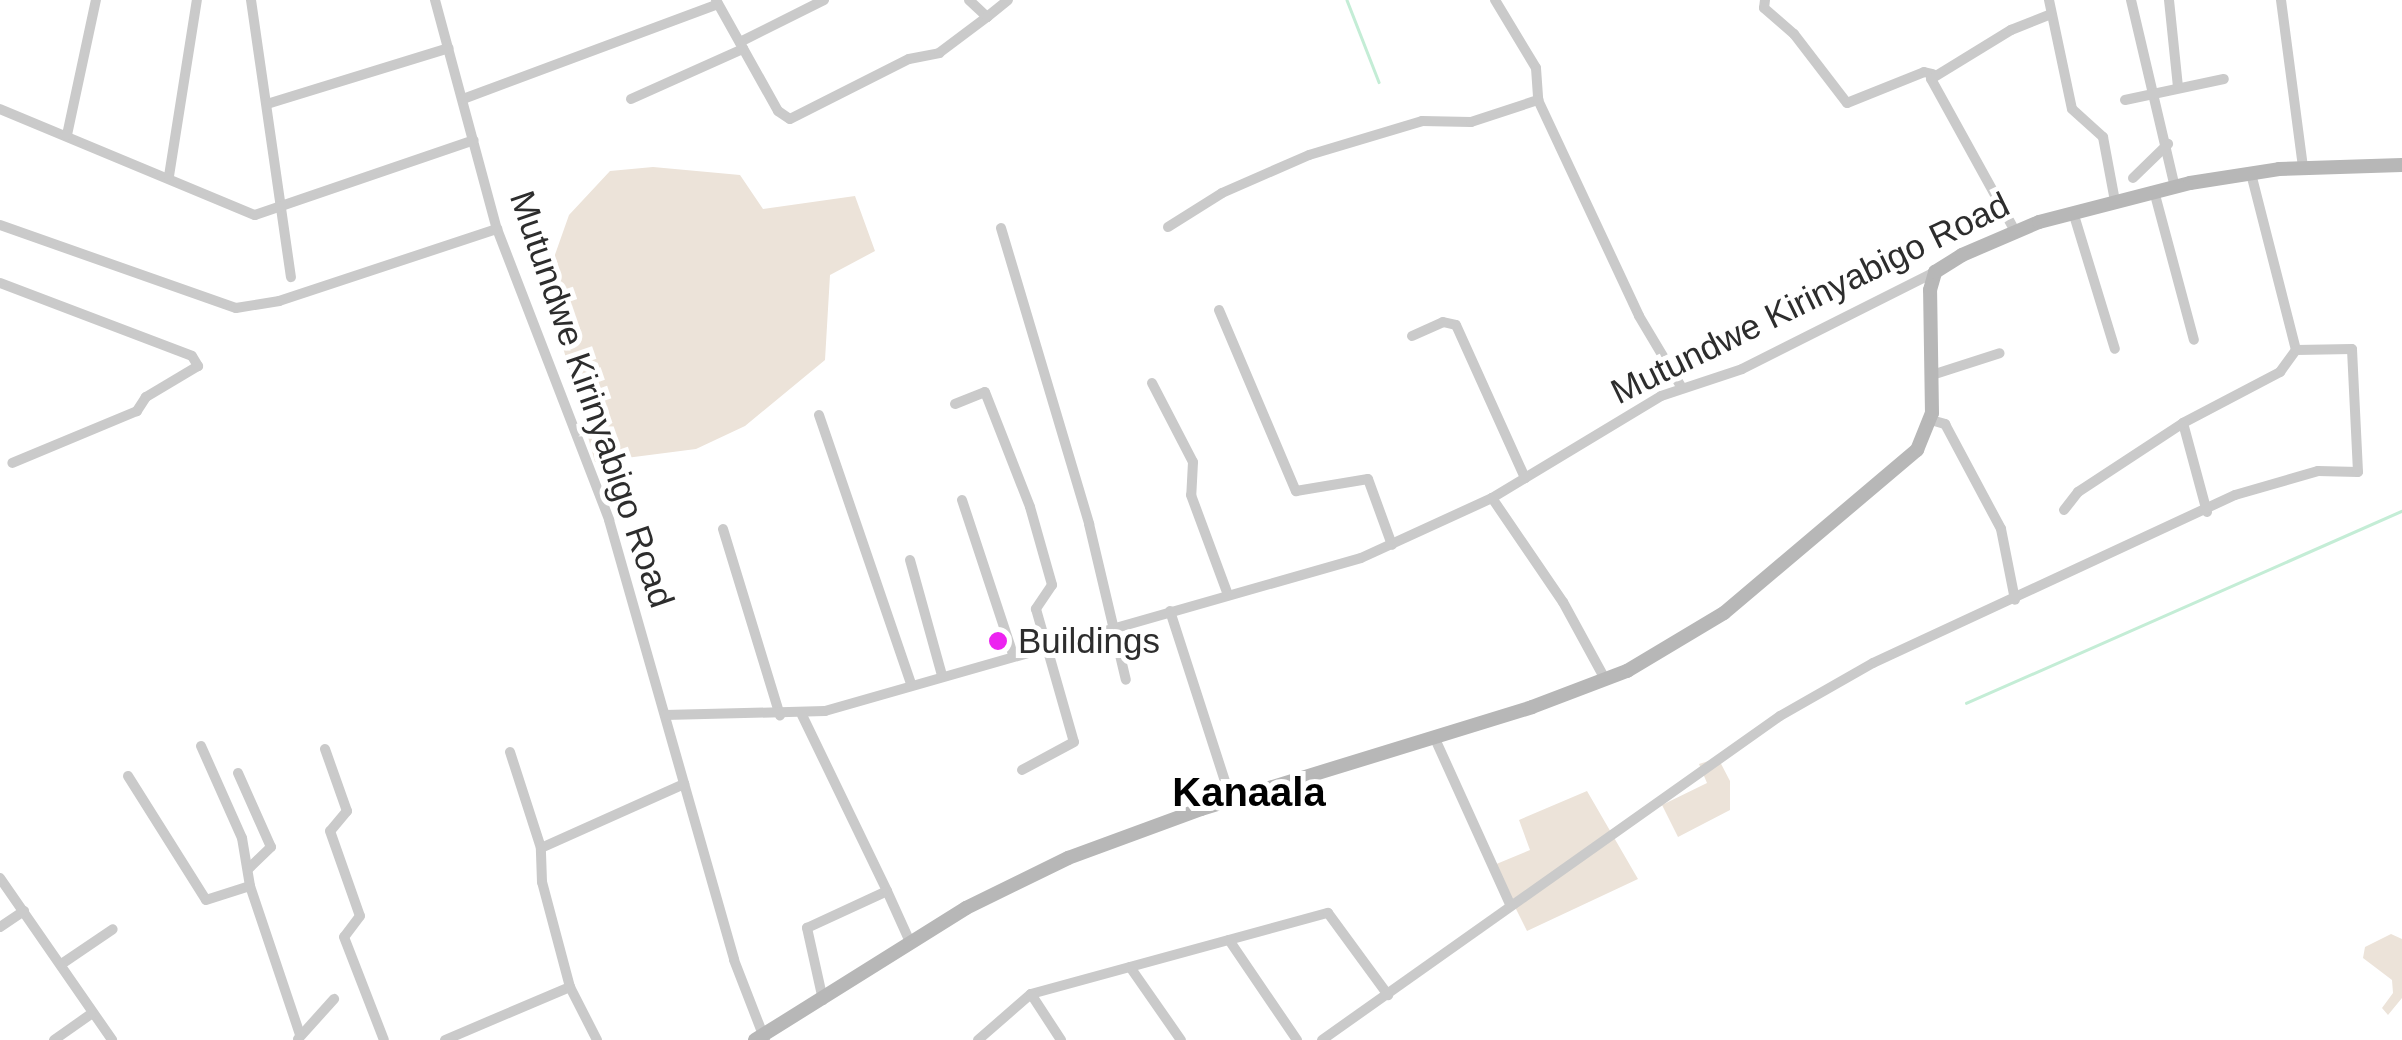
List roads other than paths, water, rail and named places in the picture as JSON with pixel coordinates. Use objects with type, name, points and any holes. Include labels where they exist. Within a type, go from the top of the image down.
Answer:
[{"type":"street","points":[[67,135],[96,0]]},
{"type":"street","points":[[169,176],[197,0]]},
{"type":"street","points":[[250,0],[291,278]]},
{"type":"street","name":"Mutundwe Kirinyabigo Road","points":[[435,0],[497,228],[609,520],[665,714],[802,716],[1392,545],[1492,498],[1682,388],[1742,369],[2015,231],[2115,200],[2251,172],[2402,165]]},
{"type":"street","points":[[630,99],[824,0]]},
{"type":"street","points":[[970,0],[987,17]]},
{"type":"street","points":[[463,99],[717,2],[778,111],[790,120],[909,59],[939,53],[1008,0]]},
{"type":"street","points":[[1495,0],[1536,68],[1538,100],[1639,316],[1682,388]]},
{"type":"street","points":[[1765,0],[1764,8],[1794,34],[1846,103],[1924,72],[1934,74],[2051,14]]},
{"type":"street","points":[[2049,0],[2072,109],[2103,138],[2115,200]]},
{"type":"street","points":[[2131,0],[2156,91],[2175,187]]},
{"type":"street","points":[[2168,0],[2178,86]]},
{"type":"street","points":[[2281,0],[2303,167]]},
{"type":"street","points":[[267,104],[448,48]]},
{"type":"street","points":[[1934,74],[1933,88],[2015,231]]},
{"type":"street","points":[[2125,100],[2178,86],[2224,80]]},
{"type":"street","points":[[1168,227],[1222,192],[1309,155],[1422,121],[1471,122],[1538,100]]},
{"type":"street","points":[[0,109],[169,176],[255,215],[474,140]]},
{"type":"street","points":[[2133,178],[2168,144]]},
{"type":"street","points":[[2251,172],[2296,350]]},
{"type":"street","points":[[2154,191],[2194,340]]},
{"type":"street","points":[[2073,212],[2115,349]]},
{"type":"street","points":[[0,225],[236,308],[279,301],[497,228]]},
{"type":"street","points":[[1002,228],[1126,680]]},
{"type":"street","points":[[665,714],[734,960],[761,1039],[910,942],[1068,858],[1231,800],[1436,740],[1605,679],[1724,613],[1917,450],[1930,420],[1935,272]]},
{"type":"street","points":[[0,283],[175,349],[198,366],[146,397],[138,411],[12,463]]},
{"type":"street","points":[[1219,310],[1296,491],[1366,478],[1392,545]]},
{"type":"street","points":[[1412,336],[1443,322],[1456,325],[1525,478]]},
{"type":"street","points":[[1322,1040],[1780,716],[1873,663],[2278,480],[2318,470],[2358,472],[2352,349],[2296,350]]},
{"type":"street","points":[[2064,510],[2078,492],[2183,424],[2280,372],[2296,350]]},
{"type":"street","points":[[1932,375],[2000,353]]},
{"type":"street","points":[[1152,383],[1194,462],[1190,495],[1228,595]]},
{"type":"street","points":[[956,404],[985,392],[1018,471],[1052,586],[1036,603],[1074,742],[1022,770]]},
{"type":"street","points":[[819,415],[911,684]]},
{"type":"street","points":[[1930,420],[1945,424],[2001,529],[2015,600]]},
{"type":"street","points":[[2183,424],[2208,512]]},
{"type":"street","points":[[1492,498],[1563,602],[1605,679]]},
{"type":"street","points":[[962,500],[1012,654]]},
{"type":"street","points":[[724,529],[780,716]]},
{"type":"street","points":[[910,560],[942,675]]},
{"type":"street","points":[[1170,611],[1231,800]]},
{"type":"street","points":[[802,716],[910,942]]},
{"type":"street","points":[[1436,740],[1512,906]]},
{"type":"street","points":[[202,746],[248,869],[299,1038]]},
{"type":"street","points":[[325,749],[347,811],[330,830],[360,916],[344,937],[384,1040]]},
{"type":"street","points":[[510,752],[541,848],[542,882],[570,987],[597,1040]]},
{"type":"street","points":[[238,773],[271,847],[248,869]]},
{"type":"street","points":[[128,776],[206,900],[250,886]]},
{"type":"street","points":[[541,848],[684,784]]},
{"type":"street","points":[[0,878],[63,963],[91,1014],[112,1040]]},
{"type":"street","points":[[823,1000],[805,930],[887,891]]},
{"type":"street","points":[[0,927],[24,910]]},
{"type":"street","points":[[978,1040],[1031,994],[1328,913],[1388,995]]},
{"type":"street","points":[[63,963],[113,930]]},
{"type":"street","points":[[1229,940],[1298,1040]]},
{"type":"street","points":[[1130,968],[1181,1040]]},
{"type":"street","points":[[445,1040],[570,987]]},
{"type":"street","points":[[1031,994],[1061,1040]]},
{"type":"street","points":[[299,1038],[334,999]]},
{"type":"street","points":[[54,1040],[91,1014]]},
{"type":"waterway","points":[[1347,0],[1379,82]]},
{"type":"waterway","points":[[1966,703],[2402,511]]},
{"type":"place","name":"Buildings","points":[[998,641]]},
{"type":"district","name":"Kanaala","points":[[1249,792]]}]
